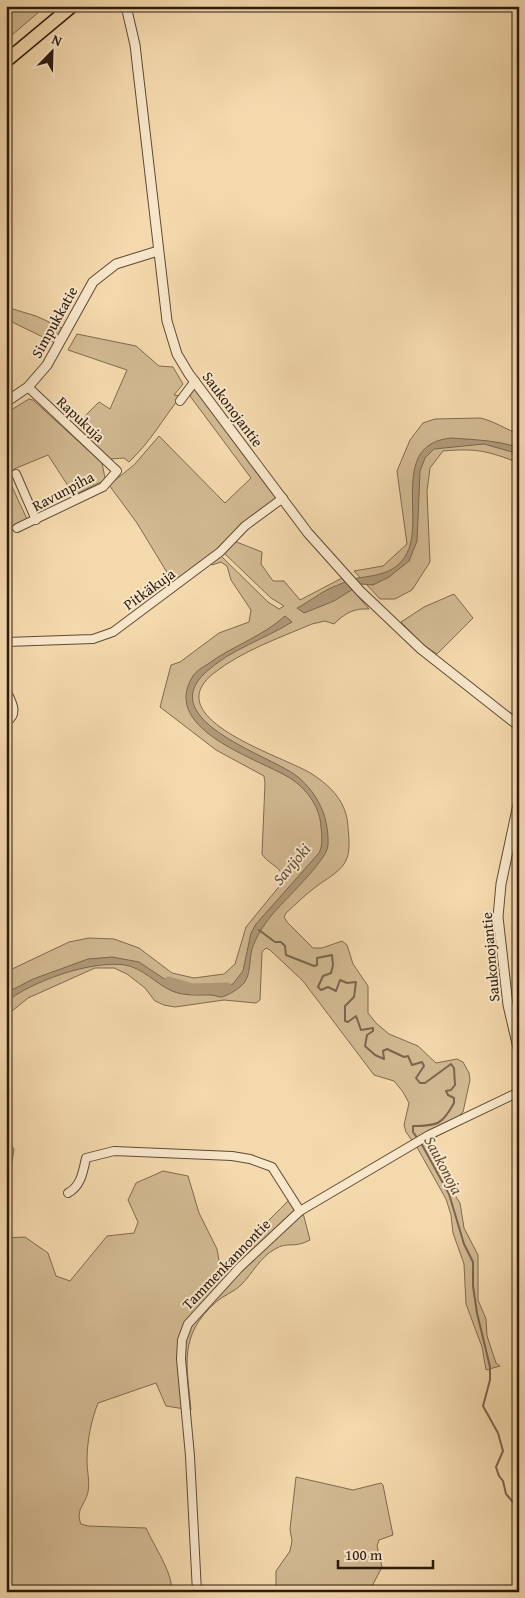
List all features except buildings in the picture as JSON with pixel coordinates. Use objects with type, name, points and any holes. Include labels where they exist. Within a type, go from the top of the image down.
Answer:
[{"type":"highway","points":[[6,61],[72,6]]},
{"type":"street","name":"Saukonojantie","points":[[126,6],[134,45],[158,251],[170,335],[177,354],[308,533],[360,591],[421,649],[519,726]]},
{"type":"street","name":"Simpukkatie","points":[[6,402],[28,387],[50,360],[92,282],[116,264],[158,251]]},
{"type":"street","points":[[180,401],[195,381]]},
{"type":"street","name":"Rapukuja","points":[[28,387],[117,471]]},
{"type":"street","name":"Ravunpiha","points":[[17,528],[103,487],[117,471]]},
{"type":"street","points":[[16,474],[36,520]]},
{"type":"street","name":"Pitkäkuja","points":[[6,642],[93,639],[112,632],[220,552],[245,526],[283,498]]},
{"type":"street","points":[[6,690],[14,711],[12,718],[6,722]]},
{"type":"street","name":"Saukonojantie","points":[[519,800],[501,884],[498,917],[508,1005],[519,1052]]},
{"type":"street","name":"Tammenkannontie","points":[[197,1592],[182,1340],[188,1324],[201,1308],[261,1247],[300,1211],[419,1140],[519,1092]]},
{"type":"street","points":[[68,1193],[75,1189],[86,1158],[102,1153],[125,1151],[232,1156],[255,1160],[272,1167],[300,1211]]},
{"type":"shaded area","points":[[6,6],[46,6],[6,40]]},
{"type":"shaded area","points":[[6,307],[36,316],[62,328],[55,343],[6,319]]},
{"type":"shaded area","points":[[77,334],[136,346],[159,366],[173,367],[183,384],[174,395],[181,396],[151,438],[129,462],[124,458],[110,459],[75,426],[99,402],[110,409],[127,370],[68,350]]},
{"type":"shaded area","points":[[193,390],[196,390],[278,499],[222,547],[174,584],[137,523],[109,485],[134,465],[159,436],[225,503],[251,478],[190,396]]},
{"type":"shaded area","points":[[29,399],[33,400],[102,463],[105,478],[101,482],[74,495],[48,455],[14,469],[8,478],[27,519],[10,527],[6,524],[6,413]]},
{"type":"shaded area","points":[[480,418],[519,434],[519,463],[482,451],[443,451],[430,468],[427,491],[430,562],[412,590],[395,599],[380,599],[354,571],[383,566],[407,544],[397,471],[410,440],[423,423],[435,419]]},
{"type":"shaded area","points":[[452,438],[503,443],[519,448],[519,454],[484,444],[434,449],[425,458],[420,471],[417,541],[409,561],[389,577],[373,585],[361,584],[334,601],[304,613],[297,608],[328,589],[355,579],[386,572],[403,560],[412,539],[413,485],[415,468],[421,453],[433,443]]},
{"type":"shaded area","points":[[234,541],[262,552],[261,564],[273,581],[284,581],[300,600],[342,578],[369,609],[359,609],[350,612],[334,624],[325,621],[312,624],[236,658],[214,673],[200,690],[201,706],[212,721],[231,734],[319,779],[332,790],[345,810],[349,851],[344,864],[286,913],[284,917],[287,922],[313,948],[322,948],[342,941],[347,945],[353,964],[368,986],[368,1013],[389,1034],[418,1046],[436,1063],[457,1059],[463,1062],[469,1073],[470,1080],[463,1112],[431,1142],[441,1174],[460,1203],[464,1228],[478,1255],[478,1300],[486,1319],[487,1336],[496,1363],[500,1366],[486,1370],[482,1347],[466,1304],[464,1264],[453,1233],[451,1215],[446,1199],[418,1149],[406,1132],[404,1125],[409,1103],[403,1092],[394,1081],[374,1075],[303,981],[270,950],[266,948],[262,952],[260,1000],[256,1003],[224,1000],[175,1007],[164,1005],[155,1001],[145,988],[127,974],[114,968],[95,968],[28,998],[6,1016],[6,975],[10,970],[69,942],[89,938],[114,939],[139,948],[172,973],[194,978],[224,974],[235,964],[246,927],[282,883],[279,870],[262,854],[264,776],[216,750],[160,707],[171,665],[180,662],[219,633],[249,622],[251,610],[231,580],[227,566],[221,562],[212,565],[210,563],[220,555],[268,602],[279,609],[284,606],[271,598],[224,553]]},
{"type":"shaded area","points":[[454,594],[473,618],[437,654],[422,644],[401,622],[424,607]]},
{"type":"shaded area","points":[[285,616],[292,622],[226,657],[206,672],[194,690],[194,706],[205,721],[223,735],[298,777],[317,799],[327,826],[328,845],[326,852],[313,870],[268,920],[252,949],[249,971],[244,983],[234,992],[221,997],[177,993],[138,969],[125,965],[111,964],[80,969],[46,980],[17,994],[6,1002],[6,993],[33,979],[88,959],[112,957],[139,962],[169,982],[185,988],[213,988],[233,984],[243,971],[251,933],[256,924],[319,853],[322,840],[320,820],[313,801],[293,780],[239,753],[202,728],[190,713],[186,695],[193,676],[198,671],[227,652],[267,630]]},
{"type":"shaded area","points":[[6,1137],[14,1149],[7,1197],[6,1197]]},
{"type":"shaded area","points":[[163,1171],[188,1176],[199,1213],[217,1249],[220,1266],[230,1271],[252,1249],[266,1223],[294,1195],[303,1213],[310,1240],[299,1244],[284,1245],[270,1252],[241,1285],[216,1302],[204,1315],[190,1339],[188,1352],[187,1365],[191,1410],[166,1406],[156,1383],[98,1403],[91,1424],[89,1439],[87,1461],[89,1488],[80,1511],[79,1519],[81,1524],[88,1526],[146,1528],[166,1568],[172,1592],[6,1592],[6,1238],[25,1237],[48,1253],[56,1276],[70,1281],[107,1236],[134,1233],[138,1222],[128,1200],[136,1183]]},
{"type":"shaded area","points":[[296,1477],[353,1490],[381,1483],[383,1485],[393,1535],[379,1540],[377,1546],[382,1567],[369,1592],[276,1592],[276,1571],[290,1551],[292,1541],[290,1529]]},
{"type":"waterway","name":"Saukonoja","points":[[259,930],[275,942],[281,942],[285,946],[286,955],[314,966],[317,965],[317,958],[332,955],[333,965],[331,973],[323,976],[318,987],[321,990],[328,987],[336,991],[340,980],[347,983],[356,982],[354,997],[345,1006],[345,1021],[348,1022],[356,1016],[361,1030],[373,1028],[373,1031],[367,1035],[365,1046],[375,1055],[384,1059],[383,1051],[387,1049],[404,1057],[408,1056],[412,1065],[422,1062],[424,1066],[416,1078],[420,1083],[425,1083],[451,1064],[454,1068],[455,1085],[451,1090],[446,1091],[448,1095],[454,1098],[454,1103],[446,1116],[438,1123],[428,1126],[413,1126],[413,1132],[418,1139]]},
{"type":"waterway","name":"Savijoki","points":[[169,982],[192,989],[227,988]]},
{"type":"waterway","name":"Saukonoja","points":[[421,1143],[449,1194],[464,1244],[473,1262],[473,1286],[477,1313],[490,1367],[490,1380],[483,1406],[498,1433],[503,1451],[496,1467],[499,1476],[503,1481],[506,1494],[519,1509]]}]
